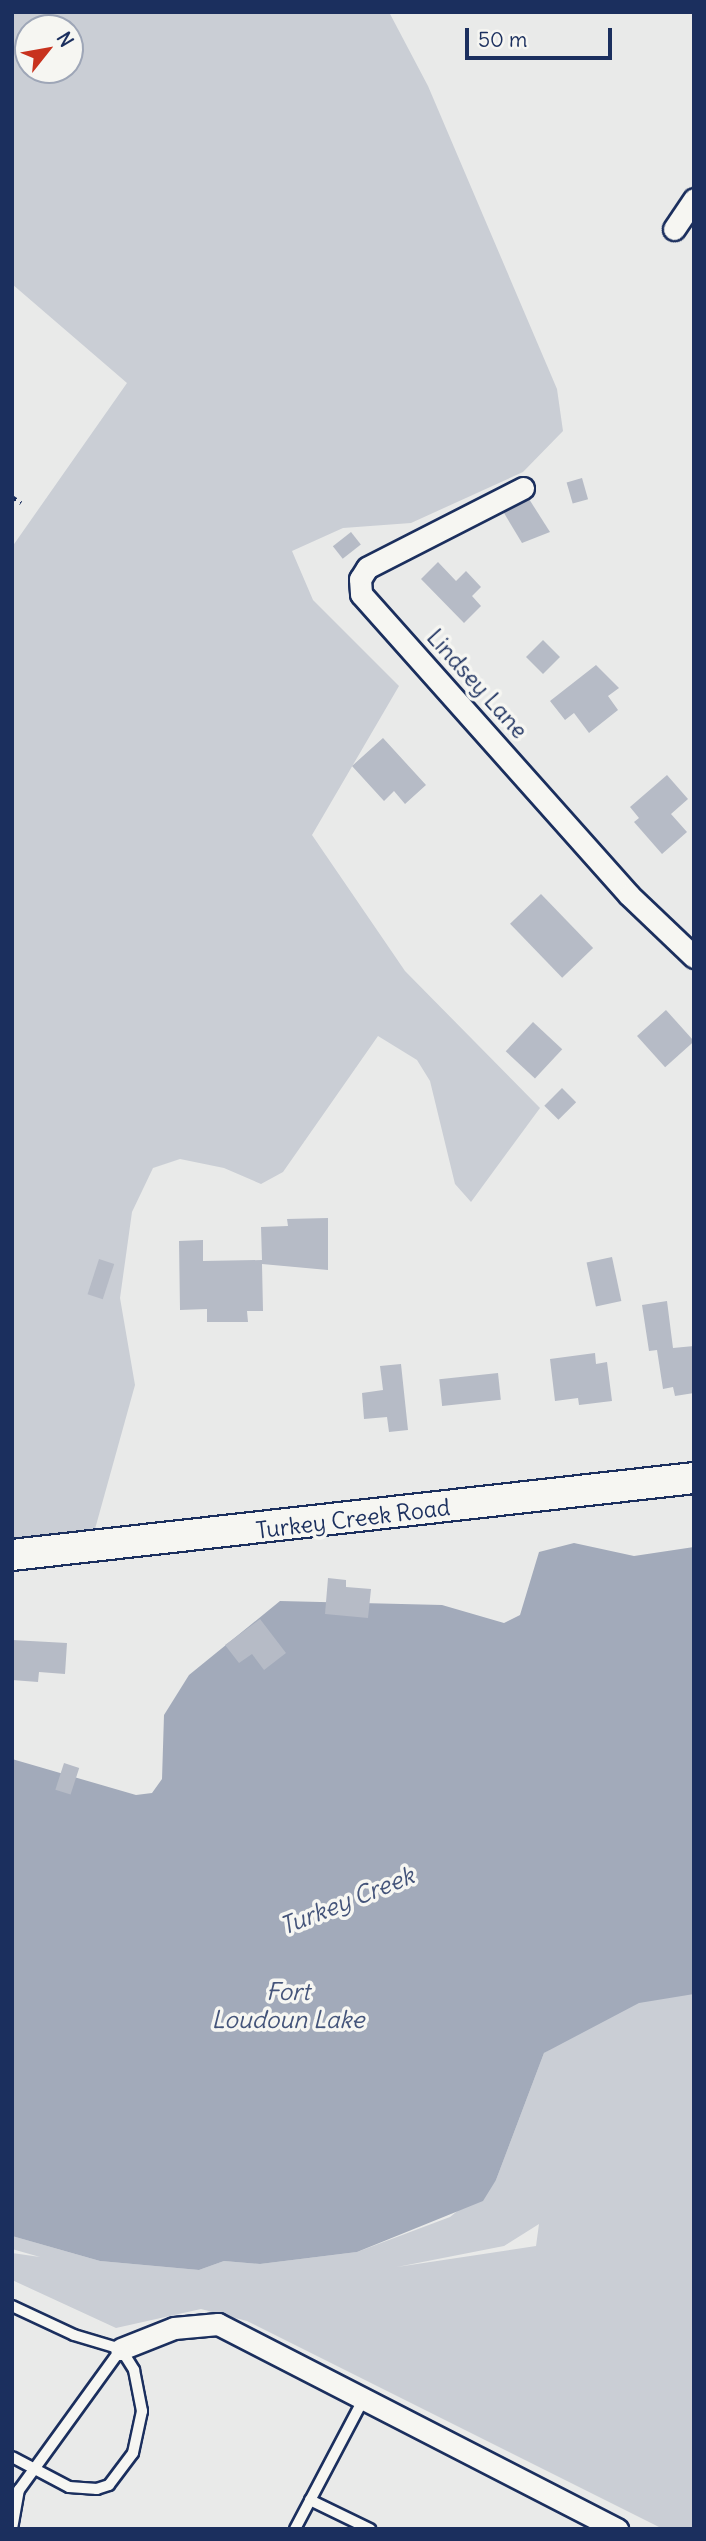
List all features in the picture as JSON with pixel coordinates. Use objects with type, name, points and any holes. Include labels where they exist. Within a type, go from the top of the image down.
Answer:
[{"type":"street","points":[[674,229],[694,199]]},
{"type":"street","name":"Lindsey Lane","points":[[523,488],[367,568],[360,579],[361,594],[629,895],[694,957]]},
{"type":"street","name":"Turkey Creek Road","points":[[12,1555],[694,1478]]},
{"type":"street","points":[[121,2349],[174,2328],[218,2324],[617,2529]]},
{"type":"lane","points":[[12,2306],[74,2335],[121,2349],[134,2370],[142,2411],[133,2453],[109,2485],[86,2491],[12,2457]]},
{"type":"lane","points":[[12,2529],[19,2490],[121,2349]]},
{"type":"lane","points":[[295,2529],[363,2400]]},
{"type":"lane","points":[[310,2500],[370,2529]]},
{"type":"path","points":[[12,497],[21,503]]},
{"type":"shaded area","points":[[12,12],[389,12],[428,86],[557,389],[563,431],[523,472],[411,523],[343,528],[292,551],[313,600],[399,686],[312,835],[405,971],[540,1108],[471,1202],[455,1184],[430,1081],[417,1060],[378,1036],[283,1172],[261,1184],[224,1168],[180,1159],[153,1168],[132,1212],[120,1298],[135,1385],[95,1529],[13,1541],[12,547],[127,383],[12,284]]},
{"type":"shaded area","points":[[640,1991],[694,1992],[694,2529],[663,2529],[247,2321],[201,2309],[116,2328],[12,2280],[12,2253],[40,2257],[12,2249],[12,2236],[100,2261],[199,2270],[224,2261],[260,2264],[357,2252],[450,2217],[496,2180],[544,2053]],"holes":[[[539,2224],[536,2246],[397,2267],[504,2246]]]},
{"type":"water","name":"Fort Loudoun Lake","points":[[574,1543],[634,1556],[694,1547],[694,1994],[639,2003],[544,2053],[496,2180],[483,2201],[357,2252],[260,2264],[224,2261],[199,2270],[100,2261],[12,2236],[12,1759],[136,1795],[152,1793],[162,1779],[164,1715],[189,1675],[280,1601],[442,1605],[504,1623],[520,1615],[539,1552]]},
{"type":"building","points":[[582,478],[588,499],[573,504],[567,482]]},
{"type":"building","points":[[529,499],[550,532],[522,543],[504,513]]},
{"type":"building","points":[[351,532],[361,545],[343,559],[333,546]]},
{"type":"building","points":[[438,562],[456,581],[466,571],[481,587],[472,596],[481,606],[464,623],[421,579]]},
{"type":"building","points":[[543,640],[560,657],[543,674],[526,657]]},
{"type":"building","points":[[596,665],[619,688],[608,696],[618,710],[589,733],[574,713],[565,720],[550,701]]},
{"type":"building","points":[[383,738],[426,785],[405,804],[394,791],[384,801],[352,766]]},
{"type":"building","points":[[667,775],[688,799],[671,814],[687,832],[662,854],[634,822],[639,818],[630,807]]},
{"type":"building","points":[[541,894],[593,948],[562,978],[510,924]]},
{"type":"building","points":[[666,1010],[694,1041],[665,1067],[637,1036]]},
{"type":"building","points":[[533,1022],[562,1049],[535,1079],[506,1051]]},
{"type":"building","points":[[562,1088],[576,1102],[558,1120],[544,1106]]},
{"type":"building","points":[[328,1218],[328,1270],[262,1264],[263,1311],[247,1311],[248,1322],[207,1322],[207,1309],[180,1310],[179,1241],[203,1240],[203,1261],[262,1260],[261,1227],[288,1226],[287,1219]]},
{"type":"building","points":[[612,1257],[621,1301],[596,1306],[587,1262]]},
{"type":"building","points":[[99,1259],[114,1264],[103,1299],[88,1294]]},
{"type":"building","points":[[667,1301],[673,1348],[694,1346],[694,1393],[675,1396],[673,1387],[663,1389],[657,1350],[649,1351],[642,1305]]},
{"type":"building","points":[[595,1353],[596,1364],[607,1362],[612,1401],[579,1405],[578,1398],[555,1401],[550,1359]]},
{"type":"building","points":[[401,1364],[408,1430],[389,1432],[387,1417],[364,1419],[362,1393],[383,1390],[380,1366]]},
{"type":"building","points":[[498,1373],[501,1400],[442,1406],[439,1379]]},
{"type":"building","points":[[328,1578],[346,1580],[346,1587],[371,1589],[368,1618],[325,1614]]},
{"type":"building","points":[[260,1619],[286,1653],[264,1670],[252,1654],[239,1663],[225,1645]]},
{"type":"building","points":[[12,1640],[67,1643],[65,1674],[39,1672],[38,1682],[12,1680]]},
{"type":"building","points":[[64,1763],[79,1768],[71,1795],[55,1790]]},
{"type":"water label","name":"Turkey Creek","points":[[347,1901]]}]
